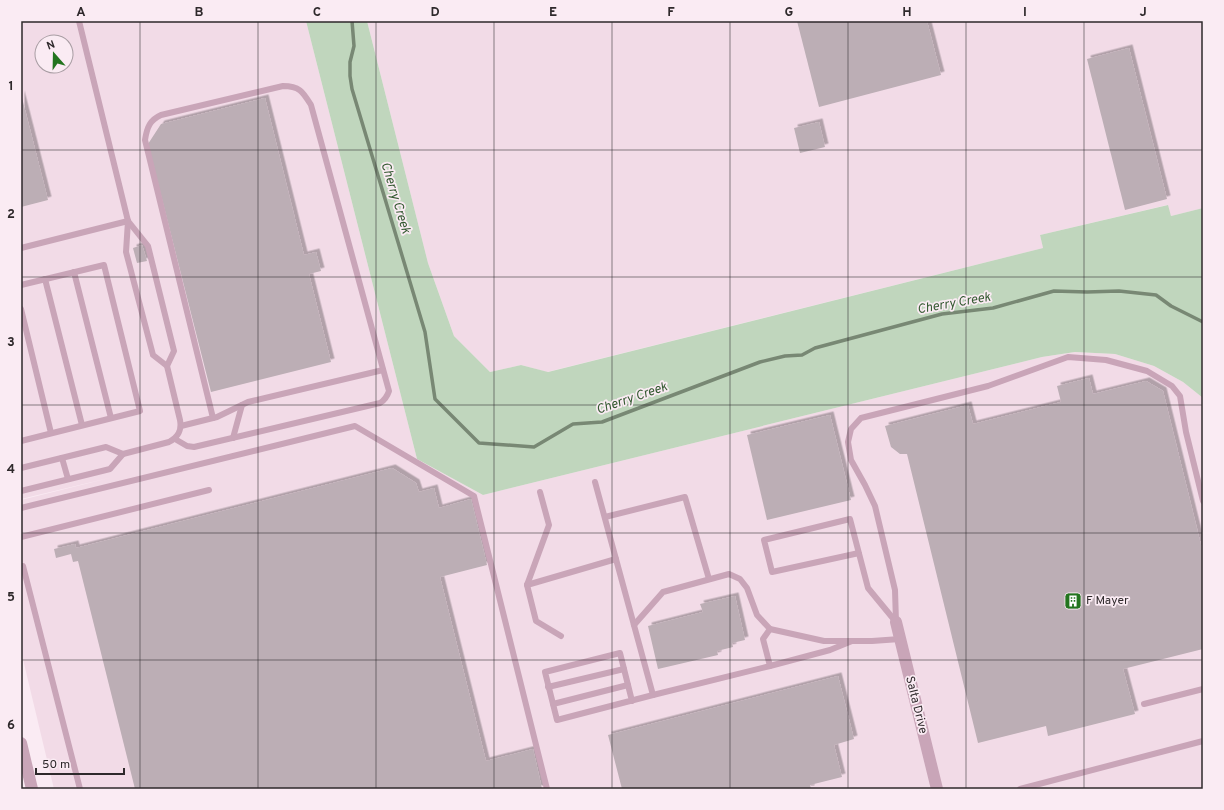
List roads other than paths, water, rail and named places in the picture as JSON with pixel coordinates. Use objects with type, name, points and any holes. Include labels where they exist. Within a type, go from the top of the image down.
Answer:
[{"type":"street","name":"Salta Drive","points":[[896,622],[937,789]]},
{"type":"street","points":[[21,743],[32,789]]},
{"type":"lane","points":[[79,21],[128,221],[126,252],[153,355],[167,366]]},
{"type":"lane","points":[[175,439],[187,446],[194,447],[380,403],[385,400],[389,391],[311,105],[300,89],[292,86],[283,86],[161,115],[155,118],[146,129],[145,140],[213,418]]},
{"type":"lane","points":[[21,248],[128,221]]},
{"type":"lane","points":[[21,491],[110,469],[123,454],[169,442],[175,439],[180,431],[181,426],[167,366],[174,351],[148,246],[128,221]]},
{"type":"lane","points":[[21,285],[104,265],[140,411],[21,440]]},
{"type":"lane","points":[[74,272],[111,418]]},
{"type":"lane","points":[[45,279],[82,426]]},
{"type":"lane","points":[[21,309],[51,433]]},
{"type":"lane","points":[[896,622],[894,590],[874,506],[865,485],[851,460],[848,442],[851,429],[861,418],[988,386],[1068,357],[1106,360],[1147,371],[1172,386],[1180,396],[1186,432],[1203,500]]},
{"type":"lane","points":[[181,426],[222,415],[242,405],[383,370]]},
{"type":"lane","points":[[233,438],[242,405]]},
{"type":"lane","points":[[21,508],[355,426],[474,496],[547,789]]},
{"type":"lane","points":[[21,468],[106,447],[123,454]]},
{"type":"lane","points":[[62,458],[68,479]]},
{"type":"lane","points":[[595,482],[653,695]]},
{"type":"lane","points":[[21,537],[209,490]]},
{"type":"lane","points":[[540,492],[549,525],[527,585],[536,621],[561,636]]},
{"type":"lane","points":[[605,517],[685,497],[709,579]]},
{"type":"lane","points":[[859,553],[772,572],[764,540],[850,519],[859,553],[868,588],[896,622]]},
{"type":"lane","points":[[527,585],[616,559]]},
{"type":"lane","points":[[21,566],[23,566],[80,789]]},
{"type":"lane","points":[[634,624],[662,592],[729,574],[740,578],[747,588],[757,615],[770,629],[824,641],[872,641],[900,639]]},
{"type":"lane","points":[[770,629],[763,639],[770,666]]},
{"type":"lane","points":[[632,701],[620,653],[545,672],[556,720],[632,701],[653,695],[770,666],[830,650],[852,641]]},
{"type":"lane","points":[[548,687],[624,669]]},
{"type":"lane","points":[[552,704],[628,685]]},
{"type":"lane","points":[[1144,704],[1203,689]]},
{"type":"lane","points":[[1020,789],[1203,741]]},
{"type":"waterway","name":"Cherry Creek","points":[[352,21],[354,46],[350,62],[352,89],[425,332],[435,399],[479,443],[534,447],[573,424],[602,422],[760,362],[785,356],[802,355],[815,348],[942,314],[993,308],[1054,291],[1119,291],[1156,295],[1171,306],[1203,322]]},
{"type":"place","name":"F Mayer","points":[[1073,601]]}]
